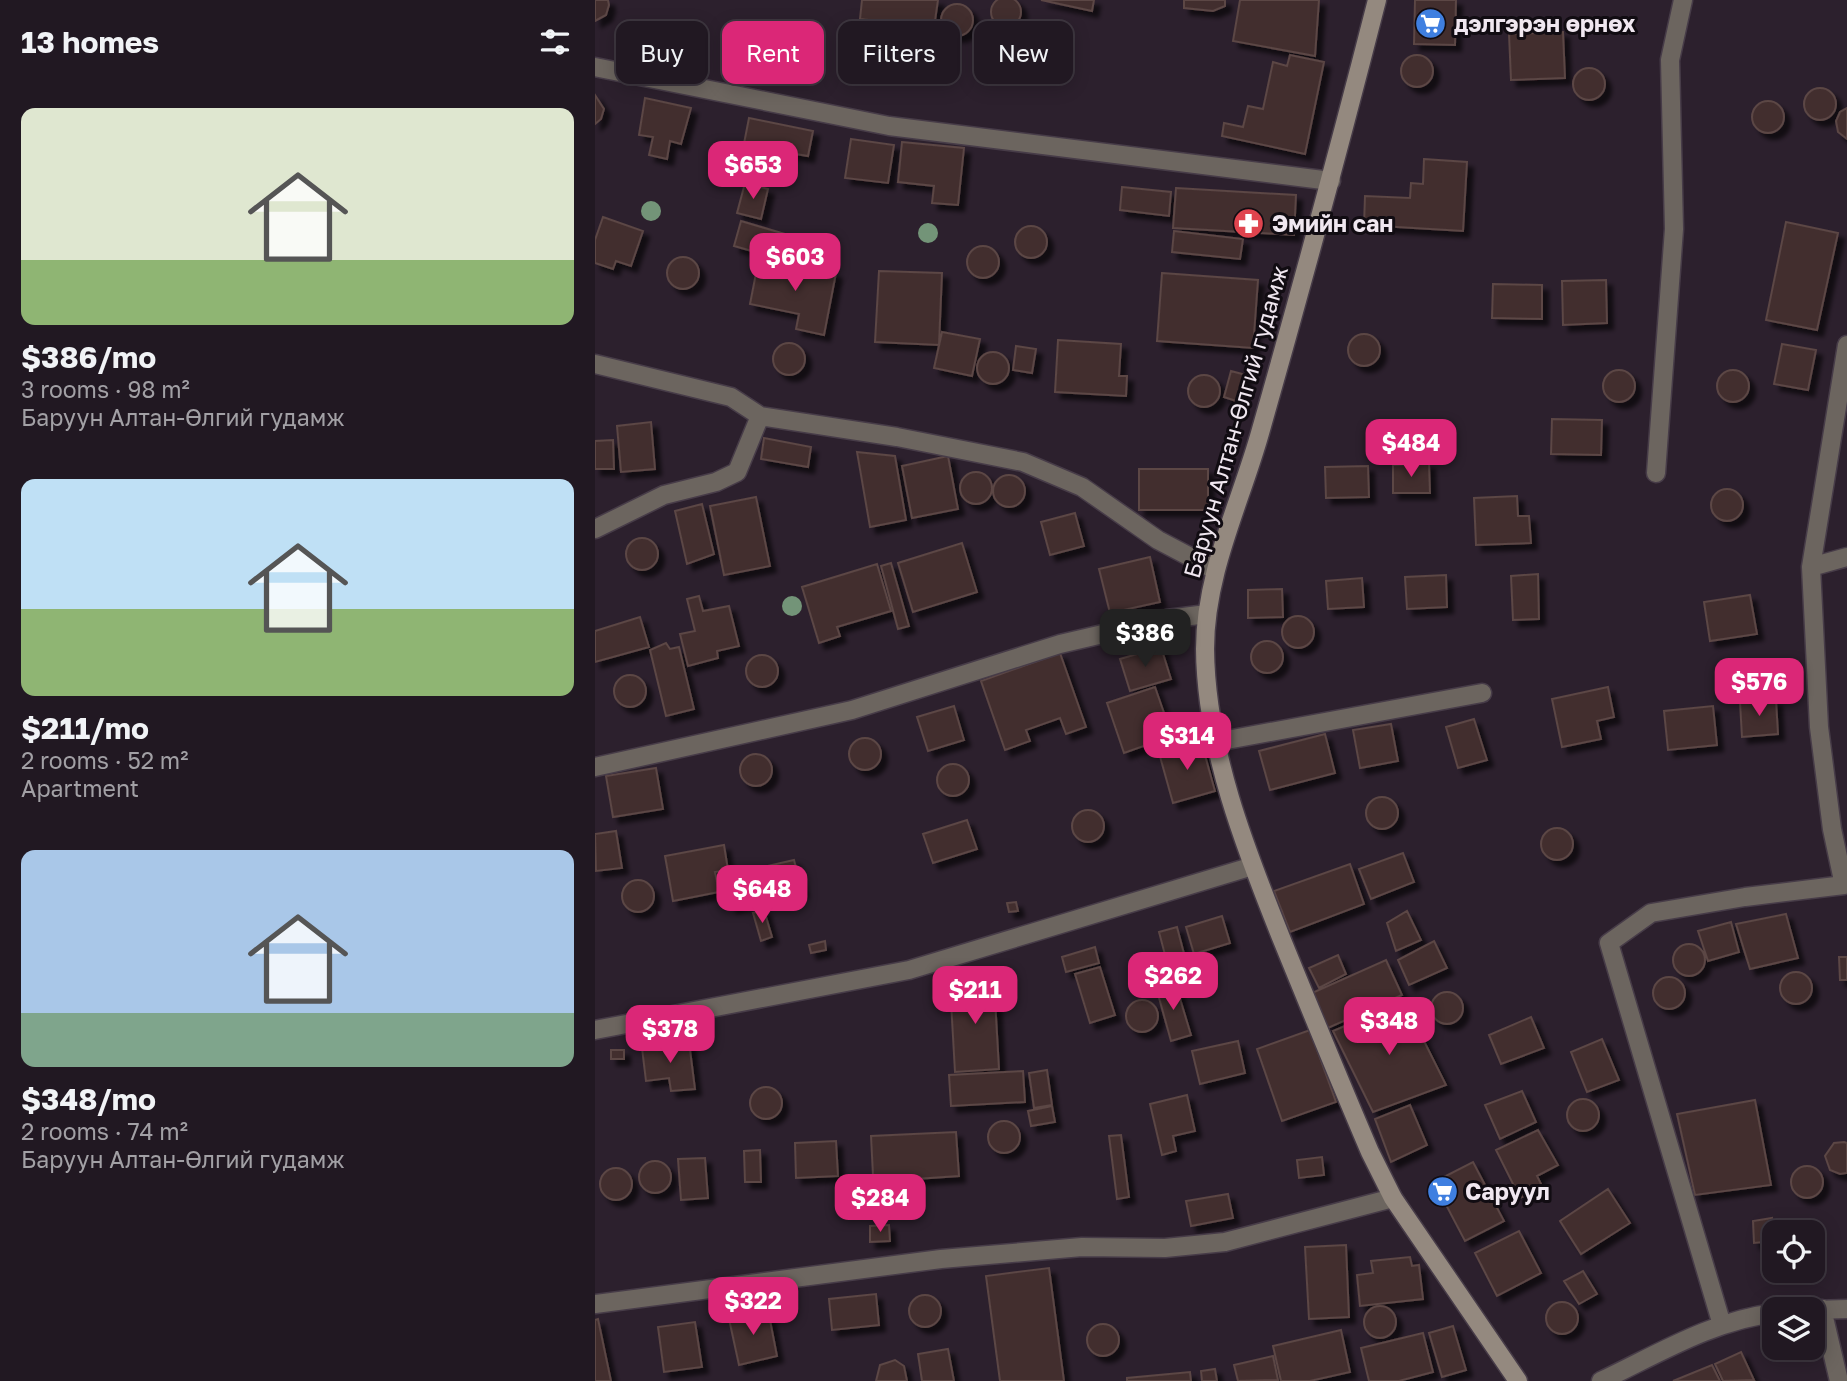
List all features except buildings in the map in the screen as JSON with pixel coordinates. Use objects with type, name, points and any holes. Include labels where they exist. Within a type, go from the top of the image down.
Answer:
[{"type":"main road","name":"Баруун Алтан-Өлгий гудамж","points":[[1377,0],[1331,181],[1259,438],[1215,570],[1207,614],[1207,669],[1216,742],[1253,866],[1370,1152],[1393,1198],[1518,1381]]},
{"type":"street","points":[[1656,473],[1674,229],[1670,60],[1683,0]]},
{"type":"street","points":[[595,67],[888,127],[1331,181]]},
{"type":"street","points":[[1722,1325],[1609,943],[1651,913],[1745,897],[1844,885],[1832,829],[1819,727],[1811,567],[1847,345]]},
{"type":"street","points":[[595,364],[731,397],[760,416],[1023,462],[1082,487],[1158,540],[1215,570]]},
{"type":"street","points":[[595,529],[664,495],[716,482],[737,472],[760,416]]},
{"type":"street","points":[[1811,567],[1847,557]]},
{"type":"street","points":[[595,768],[852,710],[1060,644],[1167,619],[1207,614]]},
{"type":"street","points":[[1216,742],[1482,693]]},
{"type":"street","points":[[595,1030],[909,970],[1253,866]]},
{"type":"street","points":[[595,1304],[941,1259],[1082,1247],[1165,1248],[1225,1242],[1393,1198]]},
{"type":"street","points":[[1825,1309],[1847,1309]]},
{"type":"street","points":[[1601,1381],[1722,1325],[1762,1315]]},
{"type":"street","points":[[1825,1333],[1839,1381]]},
{"type":"place","name":"дэлгэрэн өрнөх","points":[[1431,24]]},
{"type":"place","name":"Эмийн сан","points":[[1249,224]]},
{"type":"place","name":"Саруул","points":[[1442,1192]]}]
